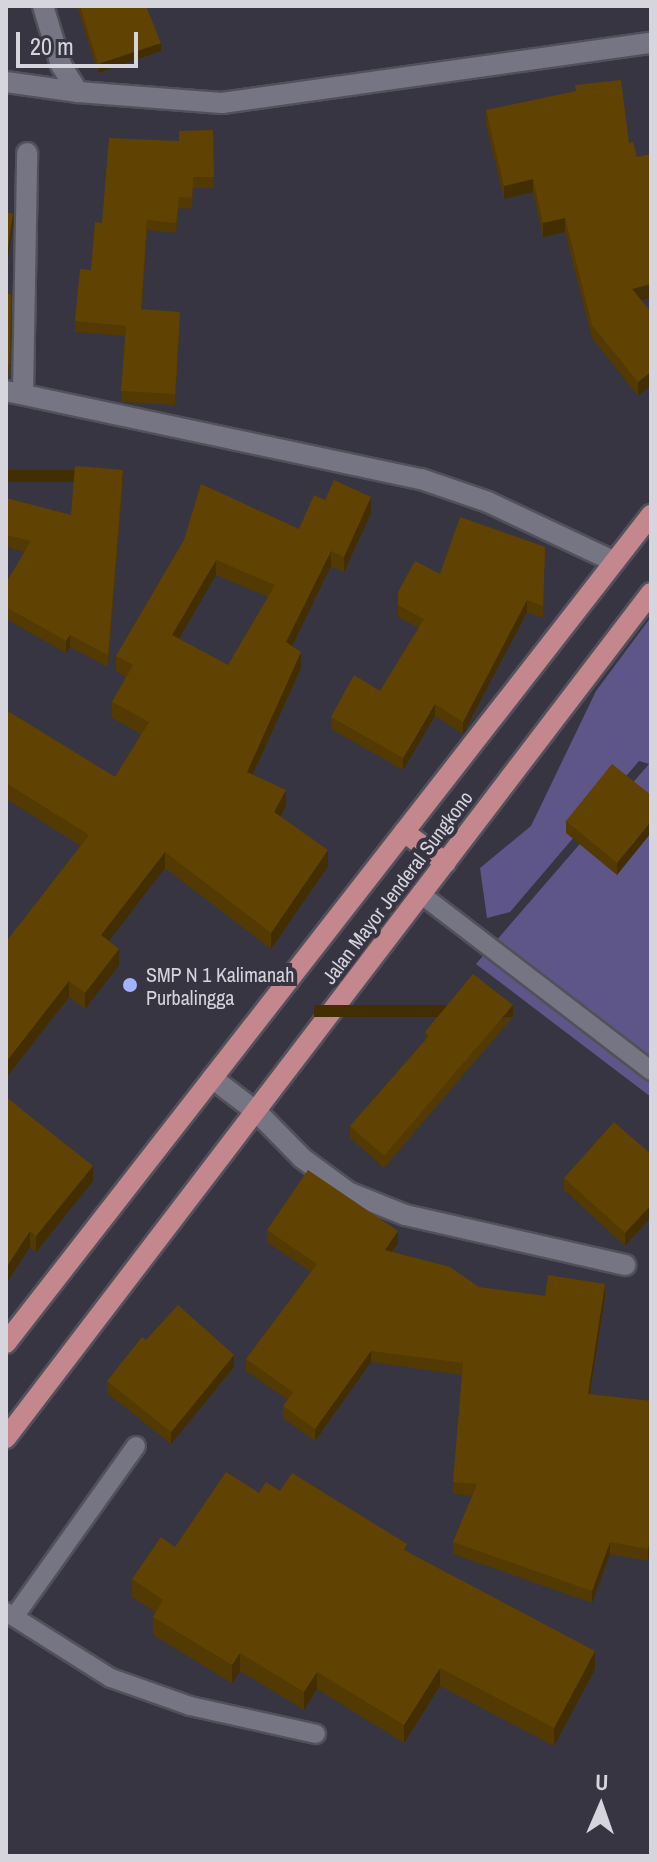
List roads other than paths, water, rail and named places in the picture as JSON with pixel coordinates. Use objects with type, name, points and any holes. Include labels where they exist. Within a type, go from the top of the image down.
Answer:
[{"type":"main road","name":"Jalan Mayor Jenderal Sungkono","points":[[6,1343],[651,515]]},
{"type":"main road","name":"Jalan Mayor Jenderal Sungkono","points":[[6,1438],[258,1113],[651,593]]},
{"type":"main road","points":[[404,832],[446,863]]},
{"type":"street","points":[[43,6],[61,65],[78,92]]},
{"type":"street","points":[[6,82],[78,92],[222,103],[651,43]]},
{"type":"street","points":[[27,153],[14,392],[421,479],[488,502],[615,562]]},
{"type":"street","points":[[212,1078],[258,1113],[302,1158],[348,1192],[405,1215],[625,1265]]},
{"type":"lane","points":[[422,895],[651,1071]]},
{"type":"lane","points":[[136,1446],[10,1615],[111,1678],[190,1706],[316,1734]]},
{"type":"place","name":"SMP N 1 Kalimanah Purbalingga","points":[[130,985]]}]
